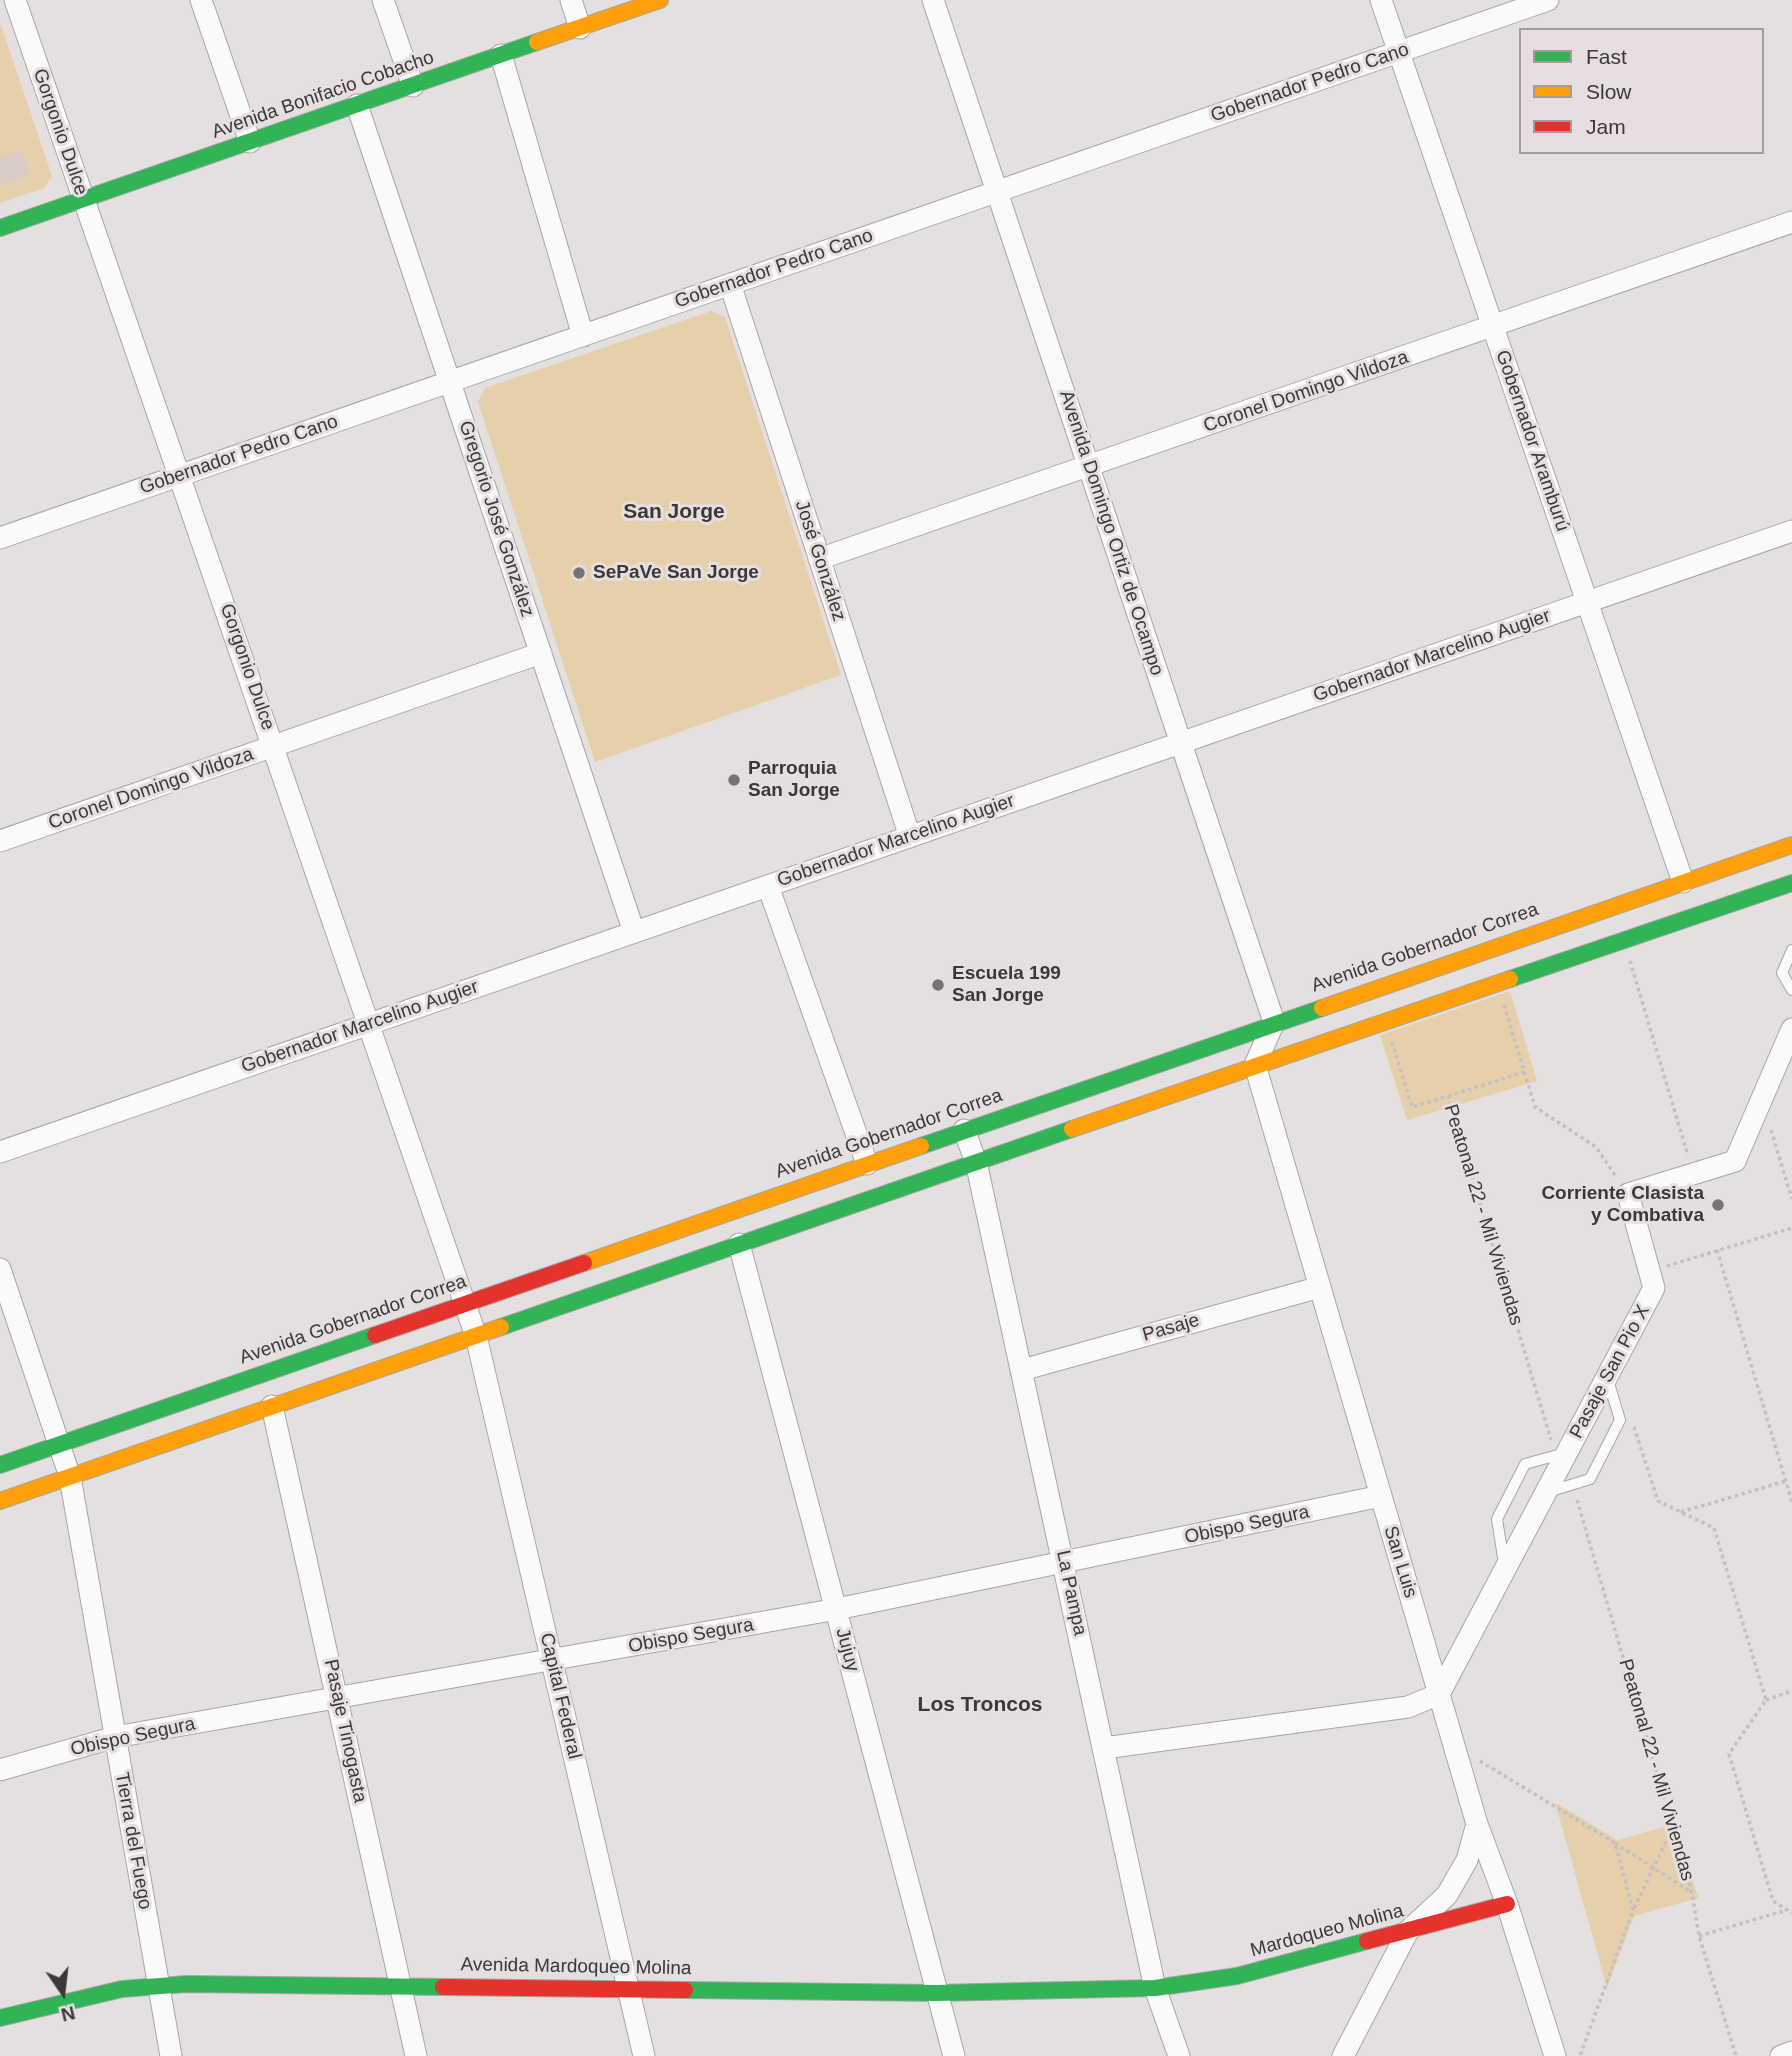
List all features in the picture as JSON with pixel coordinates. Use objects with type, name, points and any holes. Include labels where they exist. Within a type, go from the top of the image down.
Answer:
[{"type":"main road","name":"Avenida Bonifacio Cobacho","points":[[0,228],[660,0]]},
{"type":"main road","name":"Avenida Gobernador Correa","points":[[0,1501],[65,1460],[466,1303],[1792,845]]},
{"type":"main road","name":"Avenida Gobernador Correa","points":[[0,1465],[65,1460],[272,1406],[1255,1065],[1792,883]]},
{"type":"main road","name":"Mardoqueo Molina","points":[[1155,1988],[1237,1976],[1507,1904]]},
{"type":"main road","name":"Avenida Mardoqueo Molina","points":[[0,2018],[122,1989],[157,1986],[626,1988],[936,1993],[1155,1988]]},
{"type":"street","name":"Gorgonio Dulce","points":[[15,0],[82,200],[275,746],[476,1336]]},
{"type":"street","points":[[201,0],[250,142]]},
{"type":"street","points":[[383,0],[413,86]]},
{"type":"street","points":[[571,0],[580,28]]},
{"type":"street","name":"Avenida Domingo Ortiz de Ocampo","points":[[933,0],[1274,1022]]},
{"type":"street","name":"Gobernador Aramburú","points":[[1381,0],[1682,883]]},
{"type":"street","name":"Gobernador Pedro Cano","points":[[0,538],[1548,0]]},
{"type":"street","points":[[500,55],[583,336]]},
{"type":"street","name":"Gregorio José González","points":[[357,105],[634,932]]},
{"type":"street","name":"Coronel Domingo Vildoza","points":[[819,559],[1493,328],[1792,222]]},
{"type":"street","name":"José González","points":[[730,284],[910,837]]},
{"type":"street","name":"Gobernador Marcelino Augier","points":[[0,1152],[1792,531]]},
{"type":"street","name":"Coronel Domingo Vildoza","points":[[0,841],[541,653]]},
{"type":"street","points":[[768,886],[867,1164]]},
{"type":"street","points":[[1255,1065],[1274,1022]]},
{"type":"street","points":[[1628,1194],[1735,1161],[1792,1028]]},
{"type":"street","name":"San Luis","points":[[1255,1065],[1477,1824],[1507,1904],[1555,2056]]},
{"type":"street","name":"La Pampa","points":[[964,1130],[976,1162],[1155,1988],[1179,2056]]},
{"type":"street","name":"Pasaje San Pio X","points":[[1439,1694],[1546,1492],[1562,1454],[1654,1288],[1628,1194]]},
{"type":"street","name":"Jujuy","points":[[739,1244],[954,2056]]},
{"type":"street","name":"Tierra del Fuego","points":[[0,1269],[65,1460],[171,2056]]},
{"type":"street","name":"Pasaje","points":[[1022,1370],[1320,1287]]},
{"type":"street","name":"Capital Federal","points":[[476,1336],[644,2056]]},
{"type":"street","name":"Pasaje Tinogasta","points":[[272,1406],[339,1698],[416,2056]]},
{"type":"street","name":"Obispo Segura","points":[[0,1770],[115,1737],[836,1609],[1381,1496]]},
{"type":"street","points":[[1104,1748],[1408,1707],[1439,1694]]},
{"type":"street","points":[[1343,2056],[1408,1931],[1447,1895],[1467,1860],[1477,1824]]},
{"type":"street","points":[[1781,2056],[1792,2052]]},
{"type":"lane","points":[[1792,950],[1782,974],[1792,990]]},
{"type":"lane","points":[[1546,1492],[1590,1479],[1620,1420],[1607,1377]]},
{"type":"lane","points":[[1505,1571],[1497,1519],[1525,1464],[1562,1454]]},
{"type":"path","points":[[1624,940],[1693,1174]]},
{"type":"path","points":[[1498,983],[1535,1107],[1596,1147],[1628,1194]]},
{"type":"path","name":"Peatonal 22 - Mil Viviendas","points":[[1385,1021],[1412,1107],[1448,1096],[1562,1454]]},
{"type":"path","points":[[1448,1096],[1524,1072]]},
{"type":"path","points":[[1762,1099],[1792,1199]]},
{"type":"path","points":[[1649,1271],[1792,1228]]},
{"type":"path","points":[[1717,1250],[1792,1502]]},
{"type":"path","points":[[1620,1420],[1636,1428],[1658,1501],[1714,1528],[1766,1700]]},
{"type":"path","points":[[1681,1512],[1786,1481]]},
{"type":"path","name":"Peatonal 22 - Mil Viviendas","points":[[1573,1485],[1692,1893],[1699,1936],[1736,2056]]},
{"type":"path","points":[[1790,1911],[1773,1901],[1729,1754],[1766,1700],[1792,1691]]},
{"type":"path","points":[[1455,1746],[1692,1893]]},
{"type":"path","points":[[1580,2056],[1633,1910],[1673,1827]]},
{"type":"path","points":[[1615,1843],[1633,1910]]},
{"type":"path","points":[[1699,1936],[1790,1911]]},
{"type":"shaded area","points":[[0,22],[52,176],[44,188],[0,203]]},
{"type":"shaded area","points":[[711,311],[725,317],[841,675],[595,762],[478,402],[485,388]]},
{"type":"shaded area","points":[[1510,991],[1537,1081],[1407,1120],[1380,1035]]},
{"type":"shaded area","points":[[1555,1802],[1617,1840],[1676,1824],[1698,1898],[1634,1916],[1607,1988]]},
{"type":"building","points":[[21,149],[30,174],[0,186],[0,158]]},
{"type":"traffic: fast","points":[[0,228],[537,42]]},
{"type":"traffic: fast","points":[[1510,979],[1792,883]]},
{"type":"traffic: fast","points":[[921,1146],[1322,1008]]},
{"type":"traffic: fast","points":[[501,1327],[1072,1129]]},
{"type":"traffic: fast","points":[[0,1465],[375,1335]]},
{"type":"traffic: fast","points":[[685,1990],[936,1993],[1155,1988],[1237,1976],[1367,1941]]},
{"type":"traffic: fast","points":[[0,2018],[122,1989],[186,1984],[443,1987]]},
{"type":"traffic: slow","points":[[537,42],[660,0]]},
{"type":"traffic: slow","points":[[1322,1008],[1792,845]]},
{"type":"traffic: slow","points":[[1072,1129],[1510,979]]},
{"type":"traffic: slow","points":[[584,1263],[921,1146]]},
{"type":"traffic: slow","points":[[0,1501],[501,1327]]},
{"type":"traffic: jam","points":[[375,1335],[584,1263]]},
{"type":"traffic: jam","points":[[1367,1941],[1507,1904]]},
{"type":"traffic: jam","points":[[443,1987],[685,1990]]},
{"type":"place","name":"SePaVe San Jorge","points":[[579,573]]},
{"type":"place","name":"Parroquia San Jorge","points":[[734,780]]},
{"type":"place","name":"Escuela 199 San Jorge","points":[[938,985]]},
{"type":"place","name":"Corriente Clasista y Combativa","points":[[1718,1205]]},
{"type":"district","name":"San Jorge","points":[[674,512]]},
{"type":"district","name":"Los Troncos","points":[[980,1705]]}]
